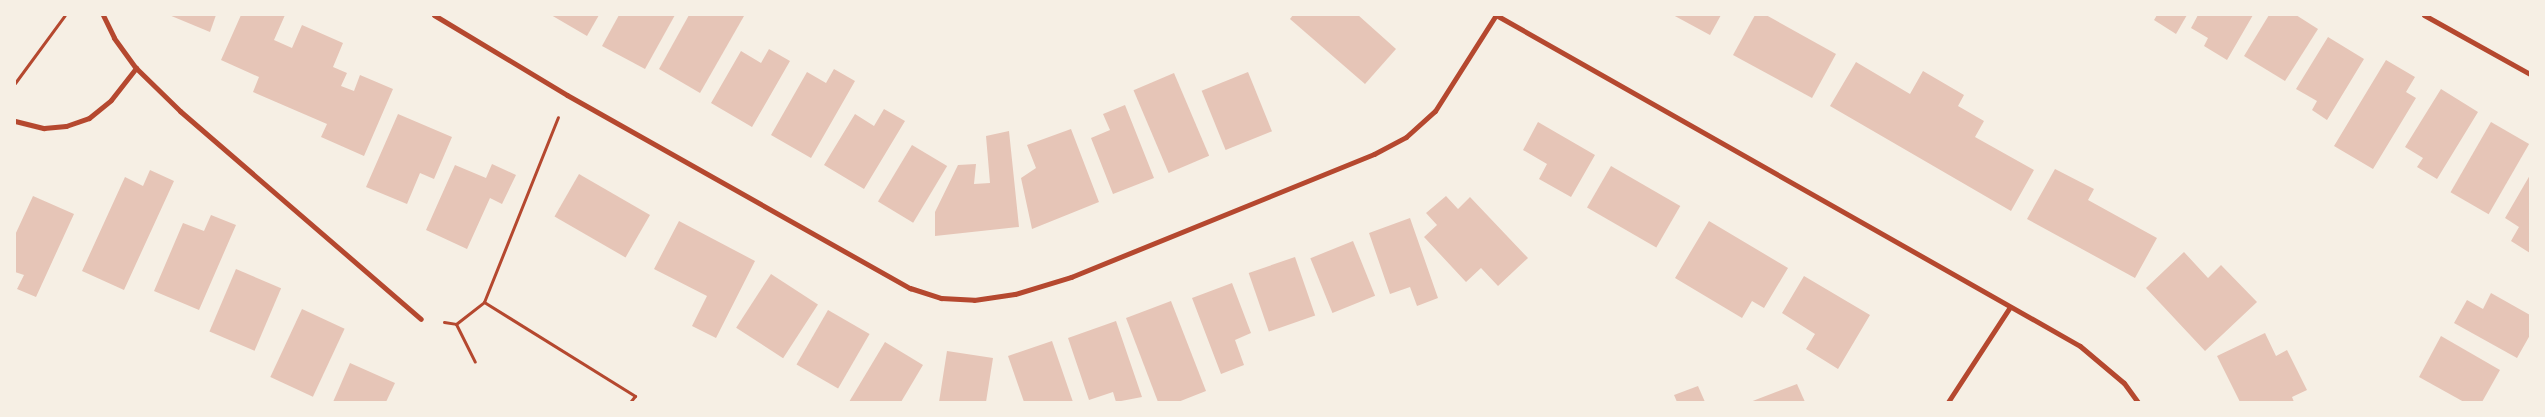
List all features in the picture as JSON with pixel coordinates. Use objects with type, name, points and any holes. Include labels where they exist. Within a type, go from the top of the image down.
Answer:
[{"type":"street","points":[[103,15],[114,38],[136,68],[242,167],[421,319]]},
{"type":"street","points":[[434,15],[567,94],[910,288],[941,298],[974,300],[1015,294],[1071,277],[1374,154],[1406,137],[1435,110],[1496,15],[2080,346],[2124,383],[2138,402]]},
{"type":"street","points":[[2424,15],[2530,74]]},
{"type":"street","points":[[15,121],[44,128],[66,126],[89,118],[111,100],[136,68]]},
{"type":"street","points":[[1948,402],[2010,307]]},
{"type":"path","points":[[15,83],[65,15]]},
{"type":"path","points":[[421,319],[456,324],[484,302],[567,94]]},
{"type":"path","points":[[484,302],[635,396],[633,401]]},
{"type":"path","points":[[456,324],[474,362]]},
{"type":"building","points":[[169,15],[216,15],[210,32]]},
{"type":"building","points":[[241,15],[285,15],[274,40],[292,48],[302,25],[343,43],[333,67],[347,73],[341,86],[354,91],[360,75],[393,89],[364,156],[321,137],[327,124],[253,92],[259,77],[221,60]]},
{"type":"building","points":[[551,15],[599,15],[587,36]]},
{"type":"building","points":[[619,15],[675,15],[645,69],[602,46]]},
{"type":"building","points":[[689,15],[744,16],[700,93],[659,69]]},
{"type":"building","points":[[1293,15],[1358,15],[1396,49],[1365,84],[1290,19]]},
{"type":"building","points":[[1673,15],[1721,15],[1710,35]]},
{"type":"building","points":[[1755,15],[1766,15],[1836,54],[1812,98],[1733,55]]},
{"type":"building","points":[[2157,15],[2187,15],[2176,34],[2154,20]]},
{"type":"building","points":[[2198,15],[2253,15],[2227,60],[2204,46],[2208,38],[2191,28]]},
{"type":"building","points":[[2269,15],[2296,15],[2318,29],[2285,81],[2244,56]]},
{"type":"building","points":[[2328,37],[2364,59],[2327,120],[2312,110],[2317,101],[2296,89]]},
{"type":"building","points":[[769,49],[790,61],[752,127],[711,103],[741,51],[761,63]]},
{"type":"building","points":[[2386,60],[2415,77],[2406,92],[2416,98],[2373,169],[2334,146]]},
{"type":"building","points":[[1856,62],[1910,94],[1923,71],[1964,95],[1958,106],[1984,121],[1975,137],[2034,170],[2011,211],[1830,106]]},
{"type":"building","points":[[834,69],[855,81],[811,158],[771,135],[807,72],[826,83]]},
{"type":"building","points":[[1248,72],[1272,131],[1226,150],[1202,91]]},
{"type":"building","points":[[1174,73],[1209,156],[1169,173],[1133,90]]},
{"type":"building","points":[[2441,89],[2478,112],[2437,179],[2417,167],[2423,158],[2405,147]]},
{"type":"building","points":[[1125,105],[1154,178],[1113,194],[1091,138],[1110,130],[1103,114]]},
{"type":"building","points":[[884,109],[905,121],[864,189],[824,165],[855,114],[874,126]]},
{"type":"building","points":[[398,114],[452,137],[434,179],[420,173],[407,204],[366,187]]},
{"type":"building","points":[[1538,122],[1595,155],[1571,197],[1539,179],[1547,164],[1523,150]]},
{"type":"building","points":[[2491,122],[2529,144],[2489,214],[2450,192]]},
{"type":"building","points":[[1071,129],[1099,202],[1032,229],[1021,178],[1036,168],[1027,145]]},
{"type":"building","points":[[1009,131],[1019,227],[935,236],[935,212],[958,165],[976,164],[974,184],[990,183],[986,136]]},
{"type":"building","points":[[912,145],[947,166],[913,223],[878,202]]},
{"type":"building","points":[[492,164],[516,175],[502,204],[490,198],[467,249],[426,230],[455,165],[486,178]]},
{"type":"building","points":[[1611,166],[1680,206],[1656,248],[1587,208]]},
{"type":"building","points":[[2055,169],[2094,189],[2088,200],[2157,238],[2135,278],[2027,219]]},
{"type":"building","points":[[150,170],[174,181],[124,290],[82,271],[125,177],[143,186]]},
{"type":"building","points":[[579,174],[650,215],[626,257],[554,216]]},
{"type":"building","points":[[2530,175],[2530,253],[2511,241],[2519,227],[2505,218]]},
{"type":"building","points":[[33,196],[74,214],[36,297],[17,289],[24,275],[15,272],[15,235]]},
{"type":"building","points":[[1446,196],[1458,209],[1470,197],[1528,258],[1498,286],[1481,268],[1466,282],[1424,237],[1437,225],[1426,213]]},
{"type":"building","points":[[211,215],[236,225],[199,310],[154,291],[183,223],[204,231]]},
{"type":"building","points":[[1410,218],[1438,298],[1417,306],[1410,287],[1390,294],[1369,233]]},
{"type":"building","points":[[679,221],[755,261],[716,338],[692,326],[707,296],[654,269]]},
{"type":"building","points":[[1709,221],[1788,268],[1764,308],[1752,301],[1742,318],[1675,278]]},
{"type":"building","points":[[1353,241],[1375,296],[1332,313],[1310,258]]},
{"type":"building","points":[[2184,252],[2208,278],[2221,265],[2257,302],[2205,351],[2146,288]]},
{"type":"building","points":[[1295,257],[1315,316],[1269,332],[1249,273]]},
{"type":"building","points":[[236,269],[281,288],[255,351],[209,332]]},
{"type":"building","points":[[771,274],[818,304],[783,358],[736,328]]},
{"type":"building","points":[[1804,276],[1870,315],[1838,369],[1806,349],[1815,334],[1782,313]]},
{"type":"building","points":[[1232,283],[1251,333],[1235,340],[1244,365],[1221,374],[1192,298]]},
{"type":"building","points":[[2491,293],[2530,315],[2530,335],[2517,358],[2454,323],[2467,300],[2483,309]]},
{"type":"building","points":[[1171,301],[1206,391],[1178,402],[1158,402],[1126,318]]},
{"type":"building","points":[[302,309],[345,329],[313,397],[270,377]]},
{"type":"building","points":[[828,310],[870,334],[838,389],[796,365]]},
{"type":"building","points":[[1116,321],[1142,397],[1116,402],[1113,392],[1089,400],[1068,338]]},
{"type":"building","points":[[2265,333],[2276,356],[2287,350],[2307,390],[2292,397],[2294,402],[2240,402],[2217,356]]},
{"type":"building","points":[[2441,336],[2500,370],[2482,402],[2464,402],[2419,377]]},
{"type":"building","points":[[1052,341],[1073,402],[1024,402],[1008,356]]},
{"type":"building","points":[[885,342],[923,365],[901,402],[849,402]]},
{"type":"building","points":[[947,351],[993,358],[986,402],[939,402]]},
{"type":"building","points":[[350,363],[395,383],[386,402],[333,402]]},
{"type":"building","points":[[1797,384],[1805,402],[1750,402]]},
{"type":"building","points":[[1698,386],[1705,402],[1677,402],[1674,395]]}]
